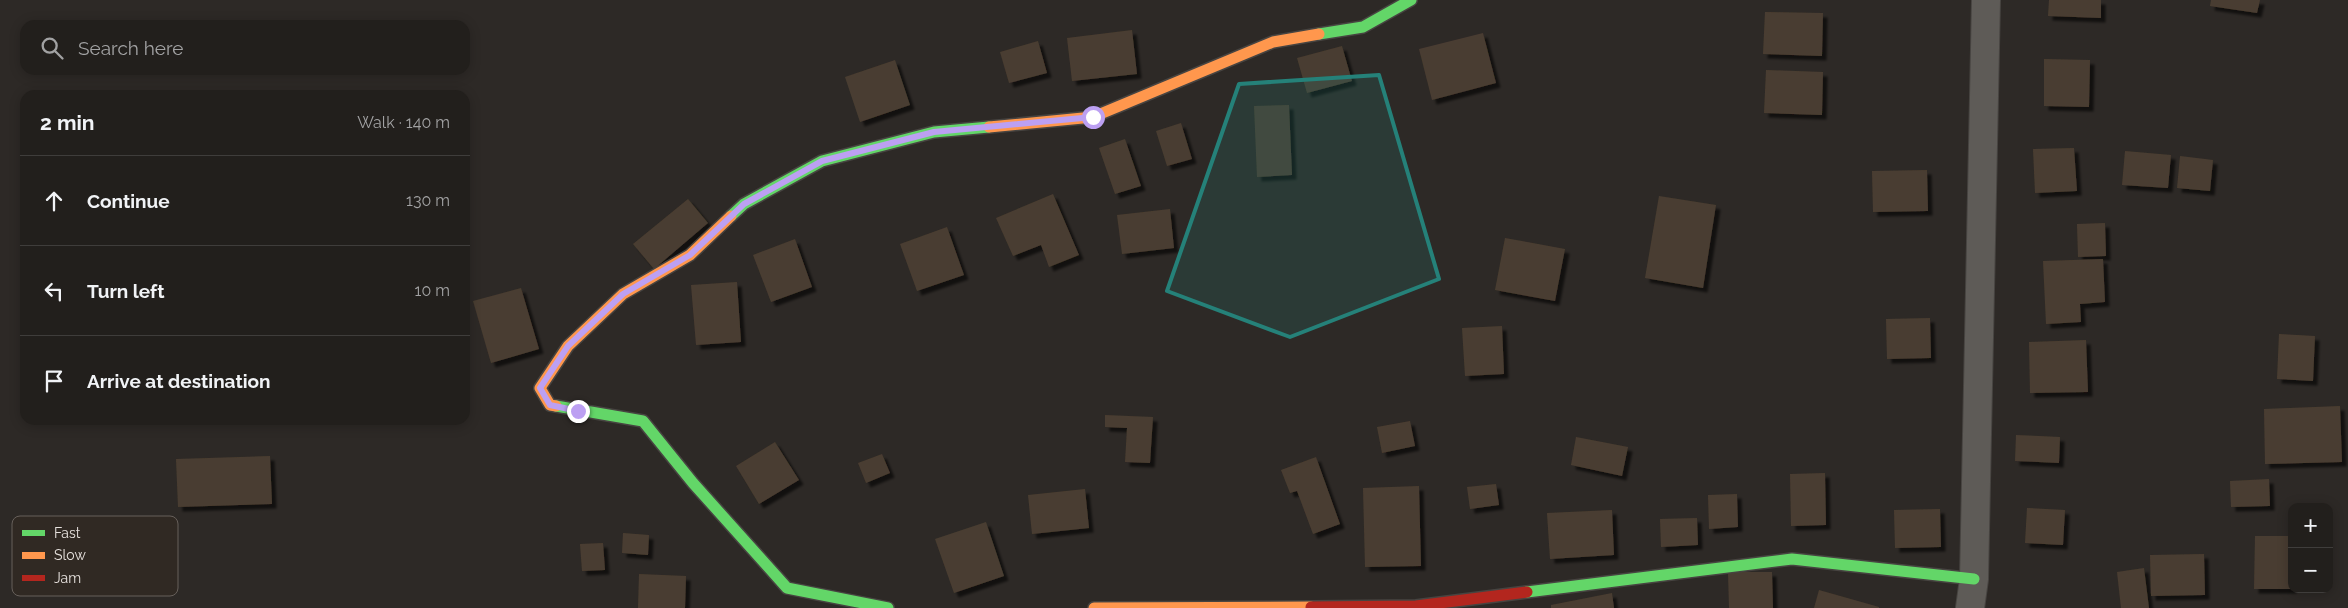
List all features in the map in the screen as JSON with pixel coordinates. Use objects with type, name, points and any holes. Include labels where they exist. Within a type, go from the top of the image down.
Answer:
[{"type":"street","points":[[888,608],[787,588],[692,483],[643,421],[550,405],[540,388],[568,346],[623,294],[690,255],[744,204],[822,161],[934,132],[1093,117],[1273,42],[1363,27],[1411,0]]},
{"type":"street","points":[[1970,608],[1974,579],[1986,0]]},
{"type":"street","points":[[1094,608],[1416,606],[1792,559],[1974,579]]},
{"type":"highlighted area","points":[[1379,75],[1439,279],[1290,337],[1167,291],[1239,84]]},
{"type":"building","points":[[2049,0],[2101,0],[2101,18],[2048,16]]},
{"type":"building","points":[[2211,0],[2260,0],[2257,13],[2210,6]]},
{"type":"building","points":[[1765,12],[1823,13],[1822,56],[1763,54]]},
{"type":"building","points":[[1132,30],[1137,74],[1072,81],[1067,38]]},
{"type":"building","points":[[1483,33],[1496,83],[1432,100],[1419,49]]},
{"type":"building","points":[[1038,41],[1047,73],[1009,83],[1000,52]]},
{"type":"building","points":[[1342,46],[1352,81],[1307,93],[1297,58]]},
{"type":"building","points":[[2044,59],[2090,60],[2089,107],[2044,106]]},
{"type":"building","points":[[895,60],[910,105],[860,122],[845,77]]},
{"type":"building","points":[[1766,70],[1823,72],[1822,115],[1764,113]]},
{"type":"building","points":[[1289,105],[1292,175],[1257,177],[1254,106]]},
{"type":"building","points":[[1181,123],[1192,159],[1167,166],[1156,131]]},
{"type":"building","points":[[1125,139],[1141,186],[1115,194],[1099,148]]},
{"type":"building","points":[[2074,148],[2077,191],[2035,193],[2033,149]]},
{"type":"building","points":[[2125,151],[2171,155],[2168,188],[2122,185]]},
{"type":"building","points":[[2180,156],[2213,160],[2210,191],[2177,188]]},
{"type":"building","points":[[1927,170],[1928,211],[1873,212],[1872,171]]},
{"type":"building","points":[[1053,194],[1079,255],[1049,267],[1041,245],[1013,256],[996,218]]},
{"type":"building","points":[[1659,196],[1716,205],[1703,288],[1645,278]]},
{"type":"building","points":[[688,199],[708,223],[654,269],[633,244]]},
{"type":"building","points":[[1170,209],[1174,248],[1122,254],[1117,215]]},
{"type":"building","points":[[2105,223],[2106,256],[2078,257],[2077,224]]},
{"type":"building","points":[[947,227],[964,275],[917,291],[900,244]]},
{"type":"building","points":[[1505,238],[1565,249],[1555,301],[1495,290]]},
{"type":"building","points":[[795,239],[812,287],[771,302],[753,255]]},
{"type":"building","points":[[2103,259],[2105,302],[2080,304],[2081,322],[2046,324],[2043,261]]},
{"type":"building","points":[[737,282],[741,342],[696,345],[691,285]]},
{"type":"building","points":[[521,288],[539,349],[491,363],[473,301]]},
{"type":"building","points":[[1930,318],[1931,358],[1887,359],[1886,319]]},
{"type":"building","points":[[1502,326],[1504,374],[1465,376],[1462,328]]},
{"type":"building","points":[[2279,334],[2315,336],[2313,381],[2277,379]]},
{"type":"building","points":[[2086,340],[2088,392],[2030,393],[2029,342]]},
{"type":"building","points":[[2340,406],[2342,462],[2265,464],[2264,409]]},
{"type":"building","points":[[1105,415],[1153,417],[1150,463],[1125,462],[1127,428],[1105,427]]},
{"type":"building","points":[[1410,421],[1415,446],[1382,453],[1377,427]]},
{"type":"building","points":[[2016,435],[2060,437],[2059,463],[2015,461]]},
{"type":"building","points":[[1576,437],[1628,447],[1622,476],[1571,465]]},
{"type":"building","points":[[775,442],[799,480],[759,504],[736,466]]},
{"type":"building","points":[[882,454],[890,473],[866,483],[858,463]]},
{"type":"building","points":[[270,456],[272,504],[178,507],[176,459]]},
{"type":"building","points":[[1316,457],[1340,524],[1313,534],[1297,491],[1290,493],[1281,470]]},
{"type":"building","points":[[1825,473],[1826,525],[1791,526],[1790,474]]},
{"type":"building","points":[[2269,479],[2270,506],[2231,507],[2230,481]]},
{"type":"building","points":[[1496,484],[1499,505],[1470,509],[1467,487]]},
{"type":"building","points":[[1419,486],[1421,566],[1365,567],[1363,488]]},
{"type":"building","points":[[1085,489],[1089,528],[1032,534],[1028,495]]},
{"type":"building","points":[[1737,494],[1738,527],[1709,529],[1708,495]]},
{"type":"building","points":[[2027,508],[2065,510],[2063,545],[2025,543]]},
{"type":"building","points":[[1940,509],[1941,547],[1895,548],[1894,510]]},
{"type":"building","points":[[1612,510],[1614,555],[1550,559],[1547,513]]},
{"type":"building","points":[[1697,518],[1698,545],[1661,547],[1660,519]]},
{"type":"building","points":[[986,522],[1004,576],[954,593],[935,539]]},
{"type":"building","points":[[623,533],[649,535],[648,555],[622,553]]},
{"type":"building","points":[[2255,536],[2288,536],[2288,589],[2254,589]]},
{"type":"building","points":[[603,543],[605,570],[582,571],[580,544]]},
{"type":"building","points":[[2204,554],[2205,595],[2151,596],[2150,555]]},
{"type":"building","points":[[2144,568],[2149,608],[2121,608],[2117,572]]},
{"type":"building","points":[[1728,572],[1772,572],[1773,608],[1729,608]]},
{"type":"building","points":[[639,574],[686,576],[685,608],[638,608]]},
{"type":"building","points":[[1819,590],[1879,607],[1879,608],[1814,608]]},
{"type":"building","points":[[1612,593],[1614,608],[1551,608],[1551,605]]},
{"type":"traffic: fast","points":[[1319,34],[1363,27],[1411,0]]},
{"type":"traffic: fast","points":[[731,216],[744,204],[822,161],[934,132],[989,127]]},
{"type":"traffic: fast","points":[[556,406],[643,421],[693,483],[787,588],[888,608]]},
{"type":"traffic: fast","points":[[1527,592],[1792,559],[1974,579]]},
{"type":"traffic: slow","points":[[989,127],[1093,117],[1273,42],[1319,34]]},
{"type":"traffic: slow","points":[[556,406],[550,405],[540,388],[568,346],[623,294],[690,255],[731,216]]},
{"type":"traffic: slow","points":[[1094,608],[1311,607]]},
{"type":"traffic: jam","points":[[1311,607],[1416,606],[1527,592]]},
{"type":"route","points":[[578,411],[550,405],[540,388],[568,346],[623,294],[690,255],[744,204],[822,161],[934,132],[1093,117]]}]
